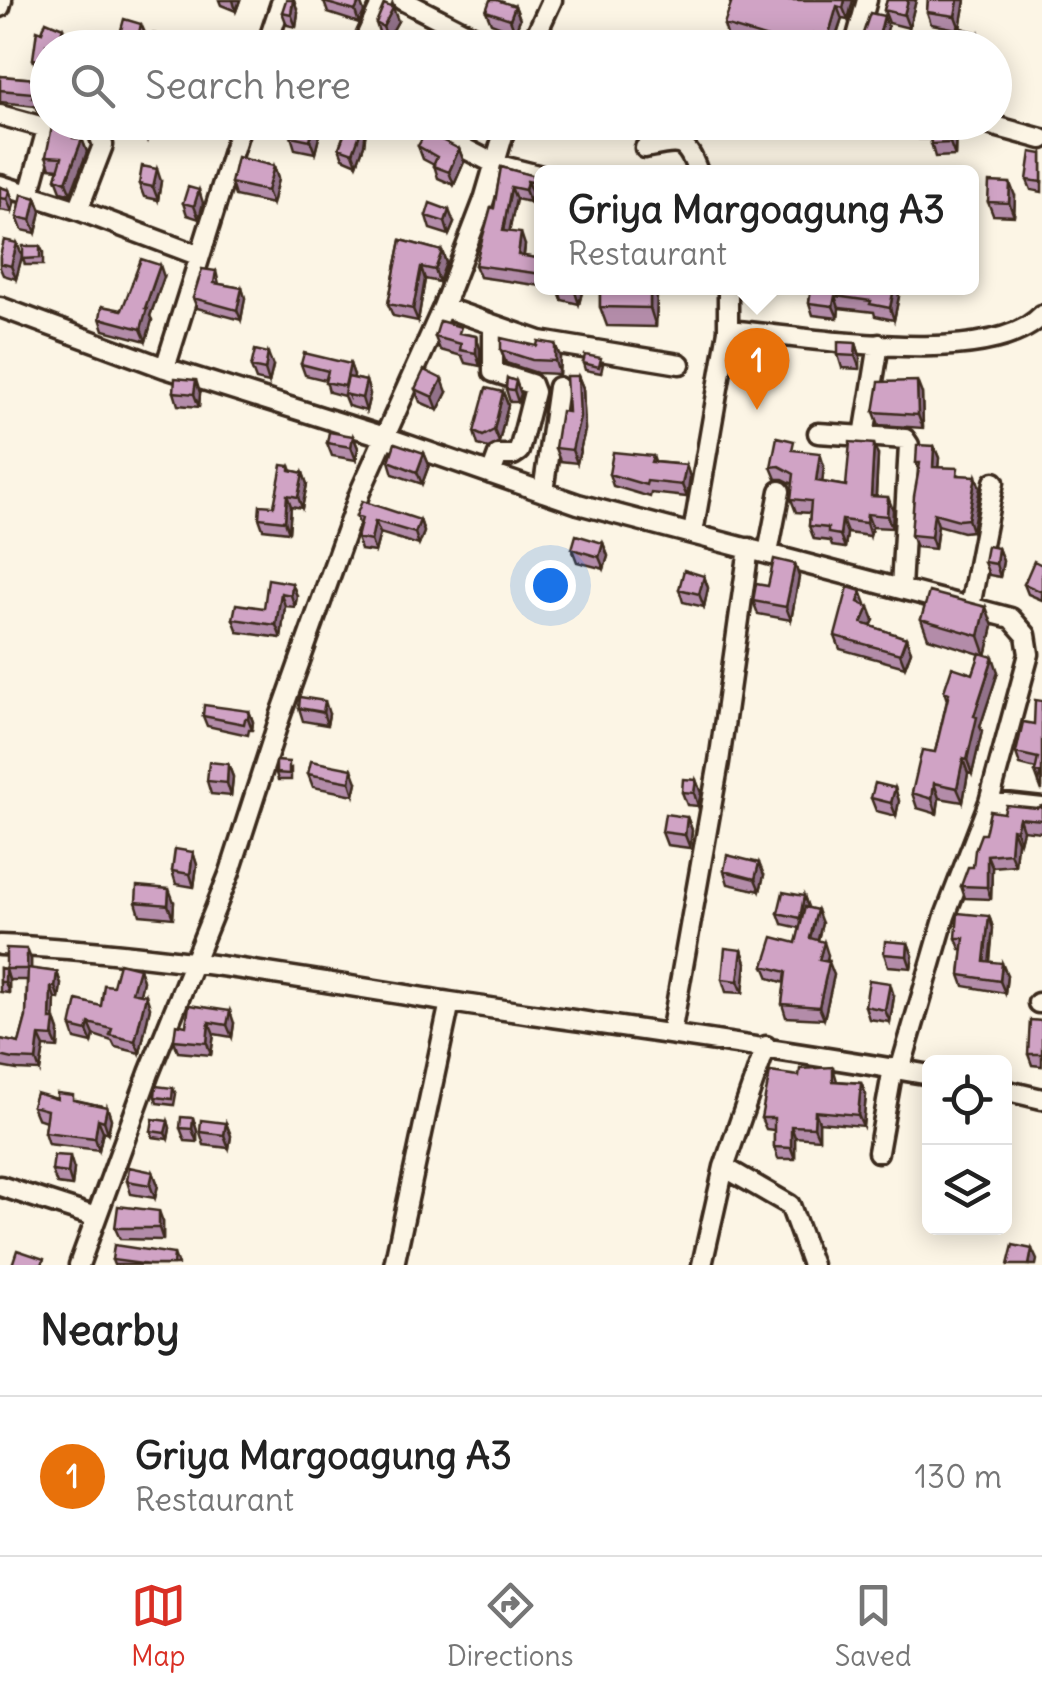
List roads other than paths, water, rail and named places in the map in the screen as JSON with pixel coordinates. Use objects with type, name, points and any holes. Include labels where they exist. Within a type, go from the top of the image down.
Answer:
[{"type":"street","points":[[0,7],[2,0]]},
{"type":"street","points":[[272,30],[282,0]]},
{"type":"street","points":[[370,30],[383,0]]},
{"type":"street","points":[[402,0],[461,30]]},
{"type":"street","points":[[538,30],[552,0]]},
{"type":"street","points":[[858,30],[866,0]]},
{"type":"street","points":[[0,114],[30,121]]},
{"type":"street","points":[[1012,131],[1042,139]]},
{"type":"street","points":[[29,196],[44,140]]},
{"type":"street","points":[[78,210],[101,140]]},
{"type":"street","points":[[164,368],[236,140]]},
{"type":"street","points":[[448,140],[495,164],[534,174]]},
{"type":"street","points":[[79,1265],[230,872],[360,492],[443,307],[502,140]]},
{"type":"street","points":[[645,148],[681,143],[695,165]]},
{"type":"street","points":[[0,185],[200,256]]},
{"type":"street","points":[[693,533],[728,330],[728,295]]},
{"type":"street","points":[[443,307],[562,346],[680,364]]},
{"type":"street","points":[[0,308],[164,368],[543,492],[1012,618],[1029,645]]},
{"type":"street","points":[[728,330],[878,344],[968,345],[1000,340],[1031,326],[1042,315]]},
{"type":"street","points":[[491,474],[498,455],[513,456],[519,451],[534,392],[531,384],[493,372],[493,325]]},
{"type":"street","points":[[864,436],[878,344]]},
{"type":"street","points":[[543,492],[558,387]]},
{"type":"street","points":[[818,434],[905,439],[910,445],[901,588]]},
{"type":"street","points":[[970,606],[994,482]]},
{"type":"street","points":[[768,553],[780,491]]},
{"type":"street","points":[[671,1034],[719,762],[749,548]]},
{"type":"street","points":[[878,1152],[897,1069],[945,916],[989,802],[1029,645],[1042,627]]},
{"type":"street","points":[[989,802],[1042,808]]},
{"type":"street","points":[[0,944],[193,960],[450,1002],[766,1046],[922,1074]]},
{"type":"street","points":[[394,1265],[450,1002]]},
{"type":"street","points":[[702,1265],[724,1167],[766,1046]]},
{"type":"street","points":[[1012,1092],[1042,1099]]},
{"type":"street","points":[[724,1167],[790,1206],[812,1265]]},
{"type":"street","points":[[0,1186],[96,1217]]},
{"type":"place","name":"Griya Margoagung A3","points":[[757,410]]}]
